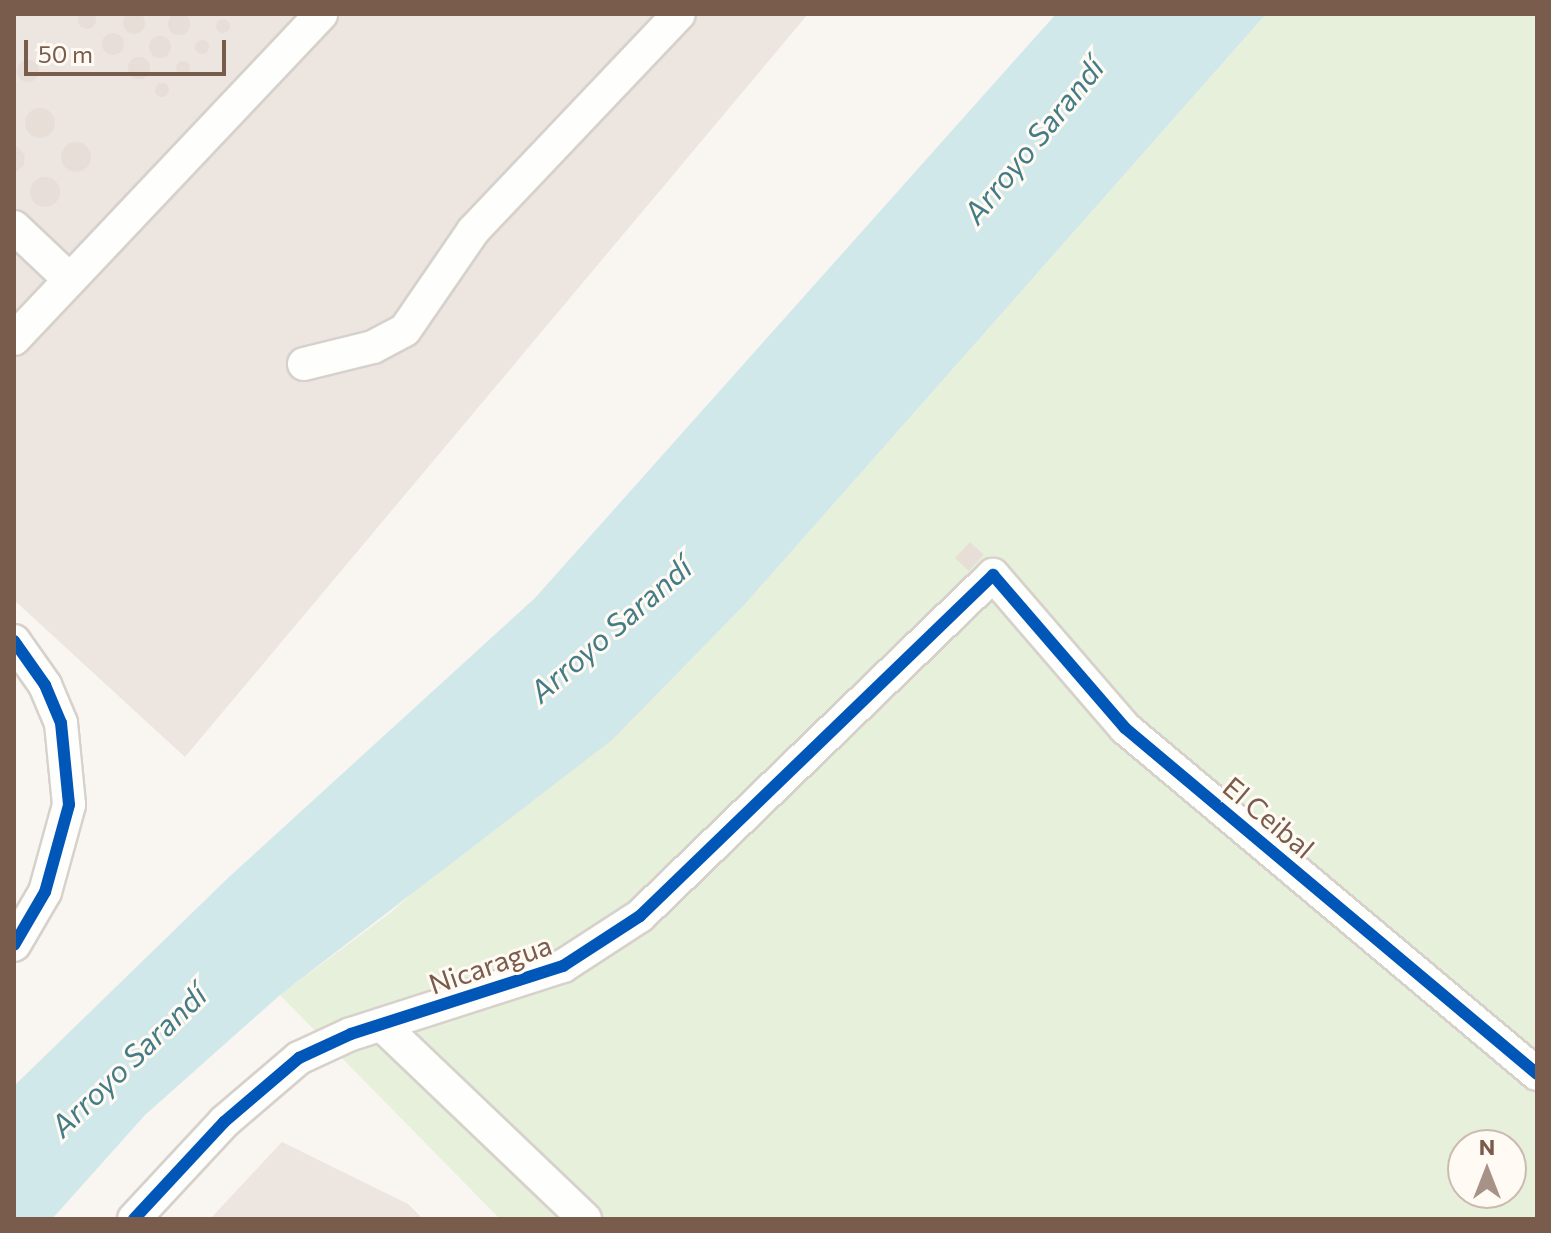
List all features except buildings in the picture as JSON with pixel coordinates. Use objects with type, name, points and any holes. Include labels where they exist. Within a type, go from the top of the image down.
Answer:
[{"type":"street","points":[[14,339],[321,14]]},
{"type":"street","points":[[304,364],[373,347],[405,330],[473,231],[679,14]]},
{"type":"street","points":[[14,227],[69,279]]},
{"type":"street","name":"Nicaragua","points":[[134,1219],[224,1122],[299,1058],[382,1025],[563,966],[640,916],[769,797],[910,652],[993,575]]},
{"type":"street","name":"El Ceibal","points":[[993,575],[1125,728],[1537,1074]]},
{"type":"street","points":[[14,641],[45,685],[61,723],[69,805],[45,892],[14,945]]},
{"type":"street","points":[[382,1025],[585,1219]]},
{"type":"shaded area","points":[[14,14],[808,14],[185,757],[14,600]]},
{"type":"shaded area","points":[[282,1142],[408,1204],[423,1219],[210,1219]]},
{"type":"green space","points":[[1266,14],[1537,14],[1537,1219],[500,1219],[280,995],[390,913],[746,603]]},
{"type":"water","name":"Arroyo Sarandí","points":[[1056,14],[1266,14],[746,603],[612,740],[280,995],[145,1115],[52,1219],[14,1219],[14,1086],[229,877],[535,598]]},
{"type":"cycle path","points":[[134,1219],[224,1122],[299,1058],[351,1034],[563,966],[640,916],[993,575],[1125,728],[1537,1074]]},
{"type":"cycle path","points":[[14,641],[45,685],[61,723],[69,805],[45,892],[14,945]]}]
